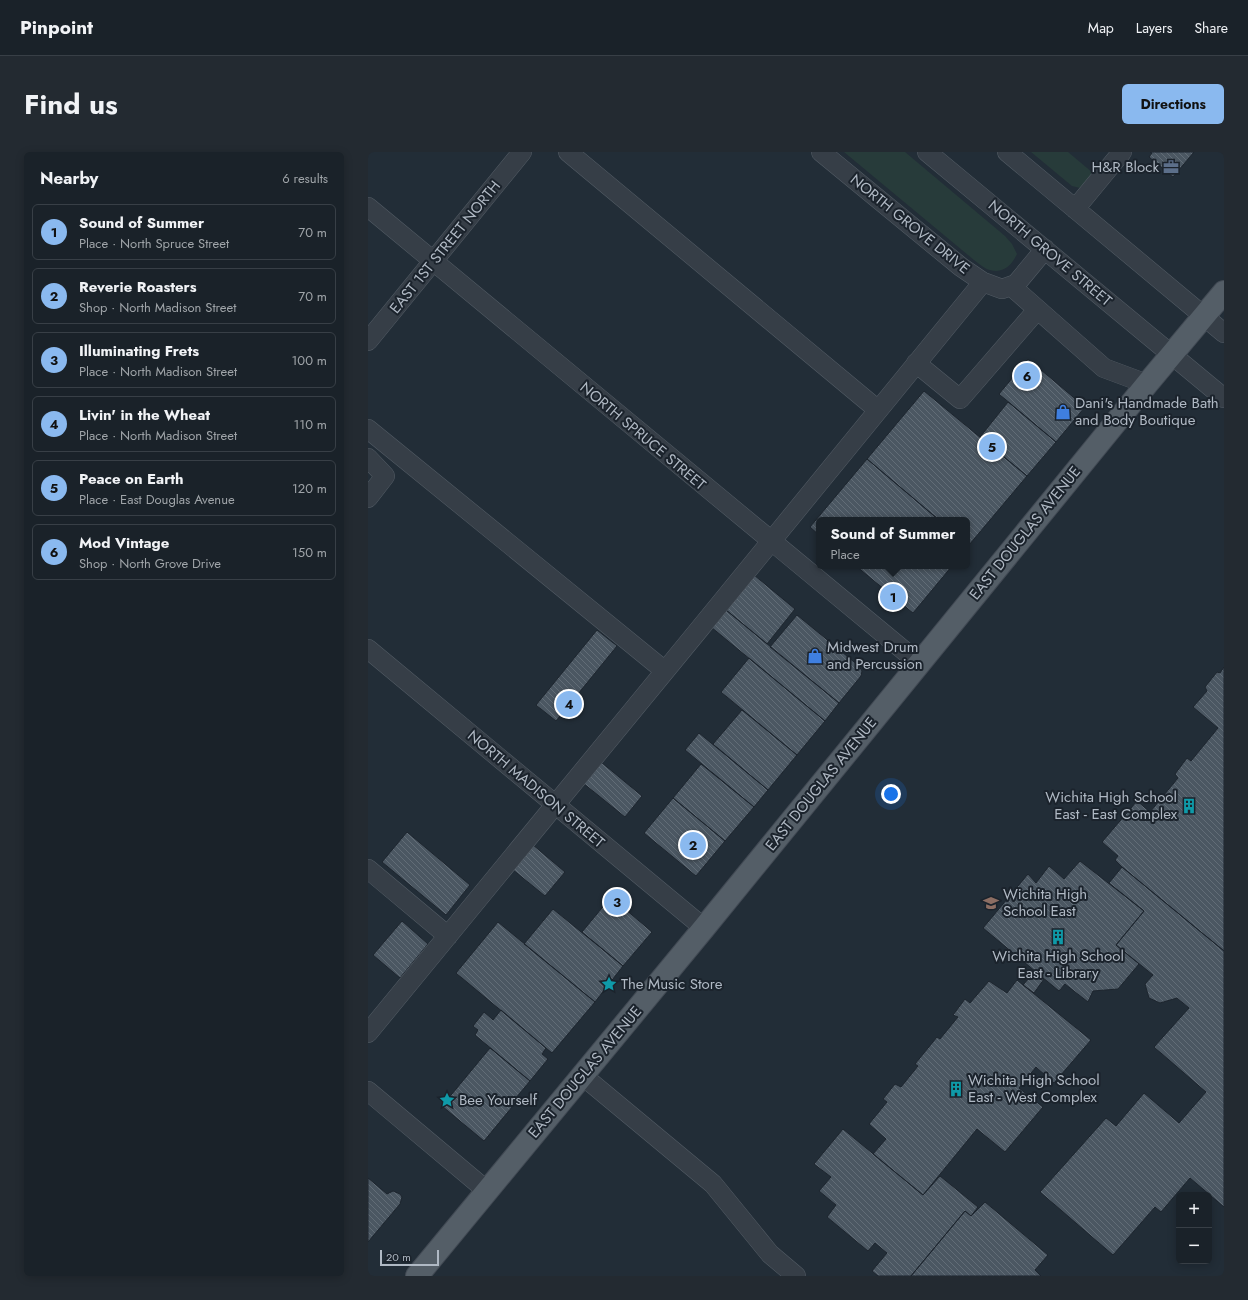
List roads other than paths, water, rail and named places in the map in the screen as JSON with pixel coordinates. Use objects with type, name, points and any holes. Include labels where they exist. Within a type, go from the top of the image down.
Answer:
[{"type":"main road","name":"EAST DOUGLAS AVENUE","points":[[417,1276],[486,1190],[704,928],[1147,384],[1224,292]]},
{"type":"street","name":"EAST 1ST STREET NORTH","points":[[368,341],[522,152]]},
{"type":"street","points":[[568,152],[878,410]]},
{"type":"street","name":"NORTH GROVE DRIVE","points":[[821,152],[961,267],[983,282],[1006,288]]},
{"type":"street","name":"NORTH GROVE STREET","points":[[927,152],[1224,398]]},
{"type":"street","points":[[1007,152],[1224,333]]},
{"type":"street","points":[[1076,209],[1122,152]]},
{"type":"street","name":"NORTH SPRUCE STREET","points":[[368,207],[919,663]]},
{"type":"street","points":[[1006,288],[1016,284],[1044,249]]},
{"type":"street","points":[[368,1033],[556,806],[770,541],[983,282]]},
{"type":"street","points":[[1006,288],[1038,310],[1104,368],[1147,384]]},
{"type":"street","points":[[916,363],[960,399],[1038,310]]},
{"type":"street","points":[[368,430],[665,671]]},
{"type":"street","points":[[368,458],[385,476],[368,498]]},
{"type":"street","name":"NORTH MADISON STREET","points":[[368,650],[704,928]]},
{"type":"street","points":[[368,869],[448,936]]},
{"type":"street","points":[[582,1076],[713,1184],[770,1254],[796,1276]]},
{"type":"street","points":[[368,1091],[486,1190]]},
{"type":"place","name":"H&R Block","points":[[1171,167]]},
{"type":"place","name":"Mod Vintage","points":[[1027,376]]},
{"type":"place","name":"Dani's Handmade Bath and Body Boutique","points":[[1063,412]]},
{"type":"place","name":"Peace on Earth","points":[[992,447]]},
{"type":"place","name":"Sound of Summer","points":[[893,597]]},
{"type":"place","name":"Midwest Drum and Percussion","points":[[815,656]]},
{"type":"place","name":"Livin' in the Wheat","points":[[569,704]]},
{"type":"place","name":"Wichita High School East - East Complex","points":[[1189,806]]},
{"type":"place","name":"Reverie Roasters","points":[[693,845]]},
{"type":"place","name":"Illuminating Frets","points":[[617,902]]},
{"type":"place","name":"Wichita High School East","points":[[991,903]]},
{"type":"place","name":"Wichita High School East - Library","points":[[1058,937]]},
{"type":"place","name":"The Music Store","points":[[609,984]]},
{"type":"place","name":"Wichita High School East - West Complex","points":[[956,1089]]},
{"type":"place","name":"Bee Yourself","points":[[447,1100]]}]
